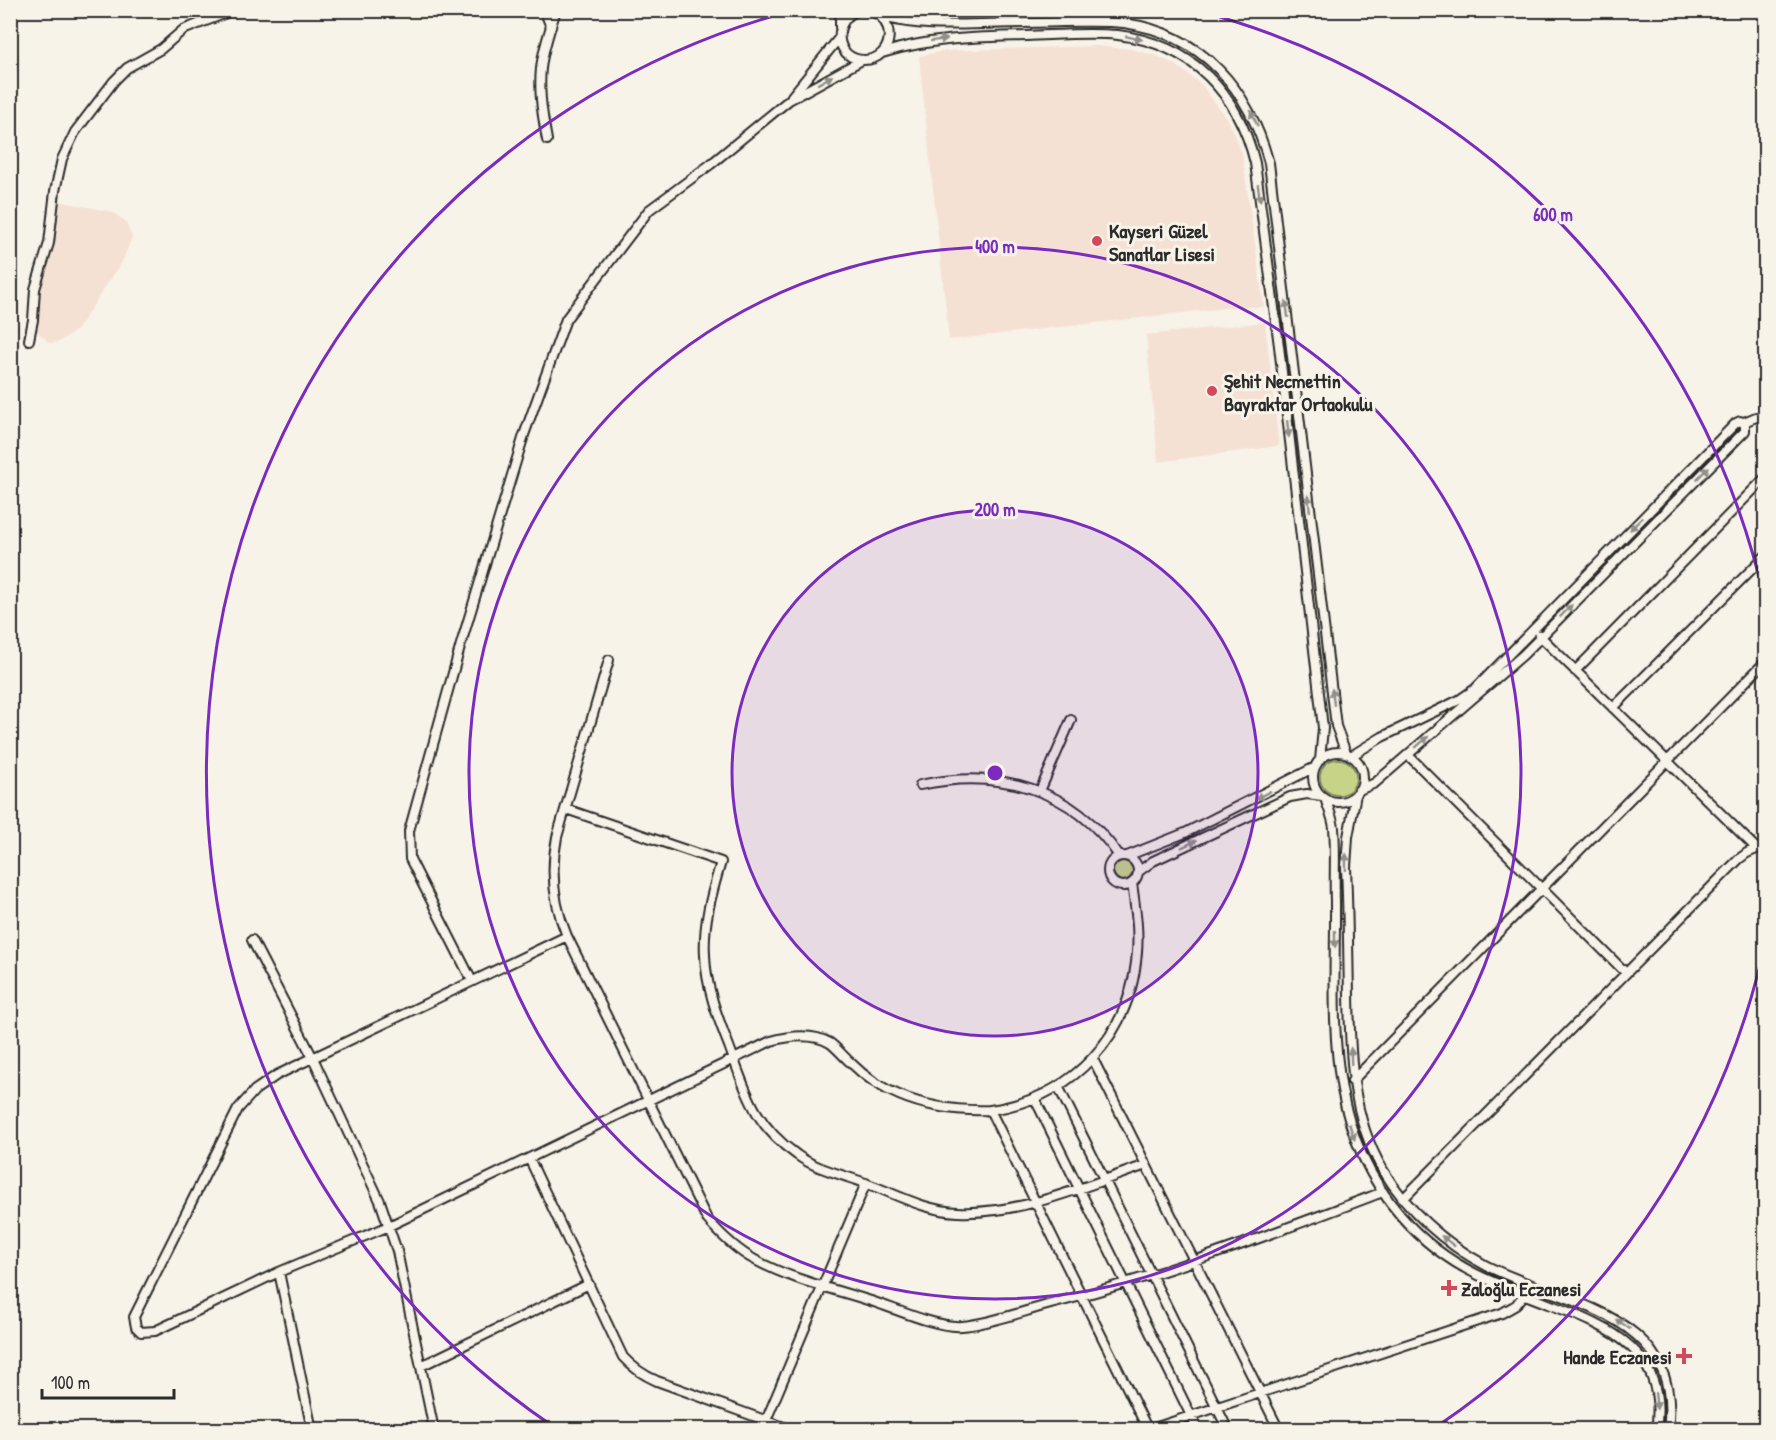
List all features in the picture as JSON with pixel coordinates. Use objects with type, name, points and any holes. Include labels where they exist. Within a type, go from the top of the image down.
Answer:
[{"type":"street","points":[[29,340],[35,289],[49,243],[55,191],[62,159],[75,132],[114,81],[128,68],[190,27],[234,10]]},
{"type":"street","points":[[544,10],[551,27]]},
{"type":"street","points":[[547,140],[541,99],[541,72],[542,58],[556,10]]},
{"type":"street","points":[[840,10],[839,38],[846,53],[862,60]]},
{"type":"street","points":[[840,27],[846,17],[859,10]]},
{"type":"street","points":[[876,13],[889,32],[888,43],[882,53]]},
{"type":"street","points":[[876,13],[934,26],[1100,22],[1138,26],[1178,40],[1204,56],[1229,79],[1245,102],[1257,126],[1269,163],[1336,726],[1348,755]]},
{"type":"street","points":[[472,981],[416,873],[410,858],[409,831],[461,644],[524,435],[567,319],[649,210],[711,164],[789,100],[862,60],[873,59],[882,53],[921,43],[960,38],[1092,34],[1124,36],[1160,46],[1188,60],[1213,80],[1236,111],[1247,134],[1255,163],[1276,323],[1323,728],[1320,760]]},
{"type":"street","points":[[789,100],[839,38]]},
{"type":"street","points":[[1348,755],[1467,694],[1485,680],[1533,629],[1742,425],[1756,417],[1766,419]]},
{"type":"street","points":[[567,936],[270,1079],[255,1090],[238,1109],[134,1317],[136,1327],[141,1332],[155,1331],[279,1272],[389,1226],[734,1059],[780,1039],[814,1038],[832,1044],[862,1073],[899,1095],[933,1105],[990,1110],[1035,1099],[1058,1086],[1093,1059],[1121,1015],[1133,981],[1137,939],[1132,883],[1138,872],[1153,861],[1290,797],[1307,794],[1341,801],[1375,783],[1523,655],[1742,425]]},
{"type":"street","points":[[1575,671],[1766,477]]},
{"type":"street","points":[[1613,708],[1766,555]]},
{"type":"street","points":[[1533,629],[1756,848]]},
{"type":"street","points":[[609,660],[554,852],[553,880],[557,906],[567,936],[707,1219],[735,1247],[777,1270],[939,1323],[957,1326],[972,1325],[1081,1297],[1151,1275],[1383,1192]]},
{"type":"street","points":[[1352,1081],[1766,661]]},
{"type":"street","points":[[1040,791],[1071,720]]},
{"type":"street","points":[[1656,1430],[1657,1407],[1653,1382],[1648,1369],[1630,1345],[1620,1336],[1592,1321],[1475,1273],[1445,1255],[1410,1225],[1383,1192],[1365,1164],[1353,1136],[1340,1079],[1336,1002],[1334,826],[1324,797],[1315,785],[1313,774],[1320,760],[1329,753],[1348,755],[1359,763],[1362,774],[1348,837],[1346,867],[1352,1081],[1357,1107],[1371,1146],[1383,1170],[1403,1199],[1435,1231],[1472,1258],[1604,1312],[1634,1332],[1651,1351],[1664,1376],[1669,1398],[1668,1430]]},
{"type":"street","points":[[1408,755],[1626,973]]},
{"type":"street","points":[[1132,883],[1120,885],[1110,877],[1110,865],[1123,856],[1185,833],[1315,768]]},
{"type":"street","points":[[920,785],[949,780],[980,779],[1010,783],[1040,791],[1063,802],[1084,817],[1123,856],[1137,864],[1138,872]]},
{"type":"street","points":[[566,809],[721,862],[707,915],[705,955],[711,997],[741,1084],[753,1107],[767,1128],[785,1146],[806,1161],[932,1209],[986,1212],[1034,1202],[1146,1165]]},
{"type":"street","points":[[1403,1199],[1739,859],[1756,848],[1766,845]]},
{"type":"street","points":[[252,940],[313,1058],[371,1179],[389,1226],[397,1251],[434,1430]]},
{"type":"street","points":[[1093,1059],[1279,1430]]},
{"type":"street","points":[[1058,1086],[1228,1430]]},
{"type":"street","points":[[1035,1099],[1198,1430]]},
{"type":"street","points":[[990,1110],[1148,1430],[1502,1314],[1516,1305],[1524,1295]]},
{"type":"street","points":[[529,1158],[623,1357],[637,1370],[657,1381],[792,1430]]},
{"type":"street","points":[[762,1430],[866,1183]]},
{"type":"street","points":[[279,1272],[312,1430]]},
{"type":"street","points":[[421,1366],[589,1284]]},
{"type":"shaded area","name":"Kayseri Güzel Sanatlar Lisesi","points":[[1095,46],[1132,49],[1157,56],[1176,65],[1201,84],[1226,117],[1242,153],[1264,307],[1234,307],[949,340],[919,56],[943,51]]},
{"type":"shaded area","points":[[59,201],[112,212],[125,221],[132,237],[122,262],[76,331],[59,342],[49,343],[36,330],[37,298],[53,245]]},
{"type":"shaded area","name":"Şehit Necmettin Bayraktar Ortaokulu","points":[[1265,322],[1279,446],[1158,462],[1146,335]]},
{"type":"green space","points":[[1338,759],[1351,764],[1356,777],[1351,790],[1338,795],[1325,790],[1320,777],[1325,764]]},
{"type":"green space","points":[[1123,861],[1130,864],[1133,871],[1130,878],[1123,881],[1116,878],[1113,871],[1116,864]]},
{"type":"place","name":"Kayseri Güzel Sanatlar Lisesi","points":[[1097,241]]},
{"type":"place","name":"Şehit Necmettin Bayraktar Ortaokulu","points":[[1212,391]]},
{"type":"place","name":"Zaloğlu Eczanesi","points":[[1449,1288]]},
{"type":"place","name":"Hande Eczanesi","points":[[1684,1356]]}]
